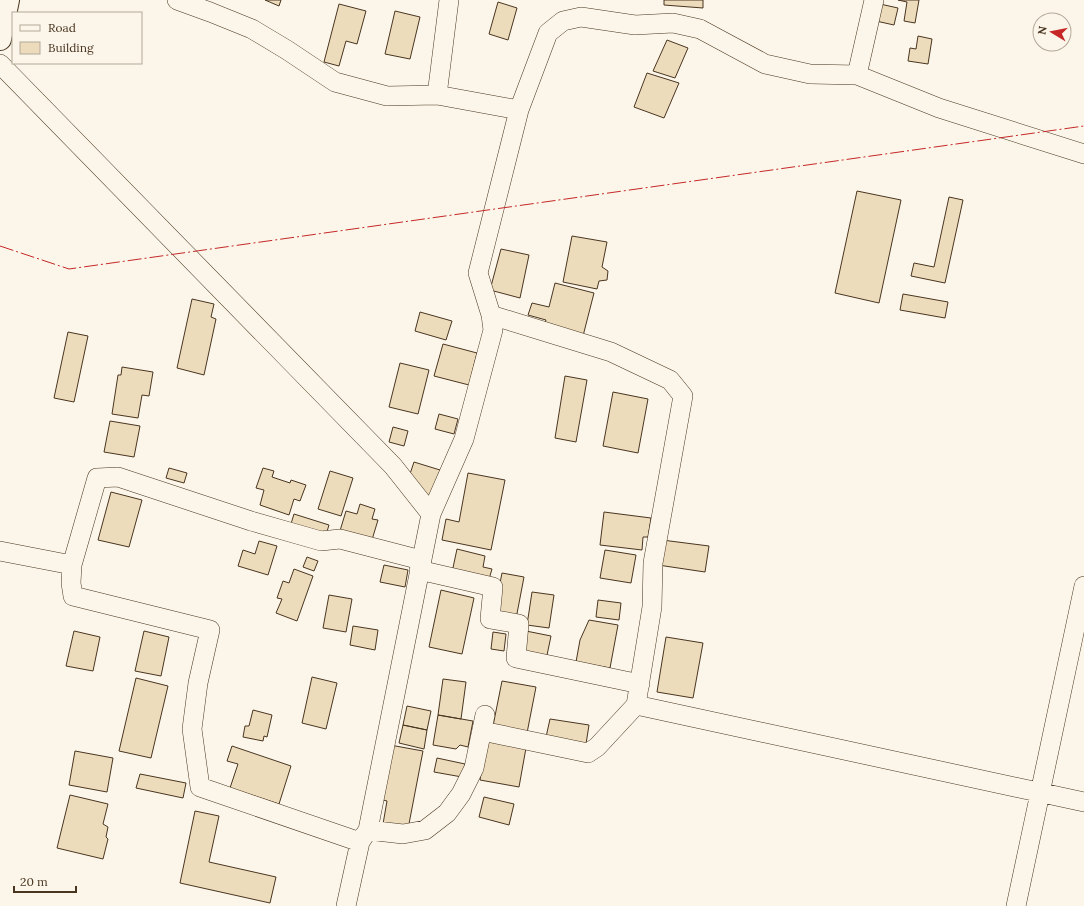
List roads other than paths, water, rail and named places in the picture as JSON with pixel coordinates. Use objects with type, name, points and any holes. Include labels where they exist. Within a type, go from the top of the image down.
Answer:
[{"type":"highway","points":[[0,39],[8,0]]},
{"type":"street","points":[[177,0],[252,29],[335,82],[387,96],[437,95],[519,110]]},
{"type":"street","points":[[437,95],[449,0]]},
{"type":"street","points":[[857,75],[874,0]]},
{"type":"street","points":[[346,906],[364,836],[431,514],[464,439],[494,330],[478,272],[519,110],[548,33],[563,21],[581,17],[635,25],[673,23],[693,27],[700,29],[765,64],[810,74],[857,75],[939,108],[1084,154]]},
{"type":"street","points":[[0,64],[393,466],[431,514]]},
{"type":"street","points":[[491,315],[611,352],[670,380],[683,396],[653,564],[652,607],[640,684],[636,705],[597,747],[588,753],[484,723],[474,768],[461,794],[447,813],[425,830],[403,834],[364,836],[200,787],[192,729],[198,683],[210,630],[73,596],[71,583],[72,565],[97,478],[118,477],[251,521],[321,541],[340,539],[493,588],[490,619],[519,624],[516,658],[640,684]]},
{"type":"street","points":[[0,551],[72,565]]},
{"type":"street","points":[[1016,906],[1084,586]]},
{"type":"street","points":[[636,705],[1084,802]]}]
